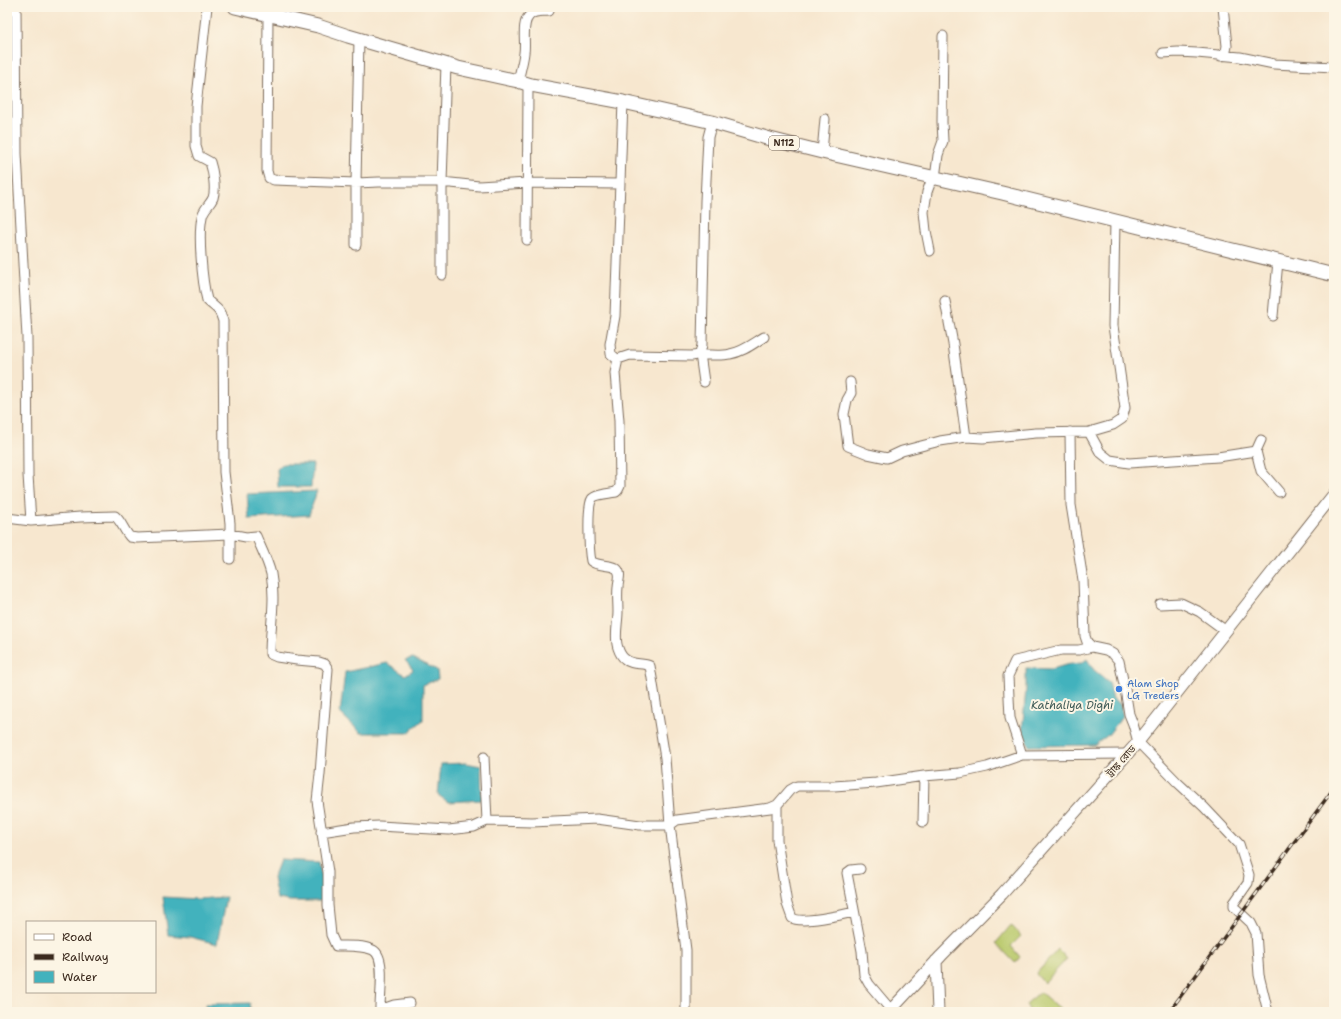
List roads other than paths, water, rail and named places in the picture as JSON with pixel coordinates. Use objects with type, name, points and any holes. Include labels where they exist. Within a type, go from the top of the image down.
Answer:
[{"type":"highway","name":"N112","points":[[235,7],[318,26],[446,64],[531,85],[623,102],[712,122],[822,152],[1115,221],[1334,275]]},
{"type":"main road","name":"ট্রাঙ্ক রোড","points":[[890,1011],[936,961],[1002,894],[1138,742],[1334,494]]},
{"type":"main road","points":[[936,961],[938,1012]]},
{"type":"street","points":[[16,7],[17,154],[27,337],[28,475],[31,521]]},
{"type":"street","points":[[207,7],[196,106],[196,146],[199,156],[210,162],[214,183],[213,199],[206,207],[202,215],[200,242],[207,300],[217,307],[221,313],[223,321],[224,472],[230,523],[230,559]]},
{"type":"street","points":[[1221,56],[1226,51],[1223,7]]},
{"type":"street","points":[[518,81],[525,52],[525,22],[527,17],[536,12],[549,11]]},
{"type":"street","points":[[268,14],[267,171],[269,178],[274,180],[356,183],[442,182],[479,186],[527,183],[620,184]]},
{"type":"street","points":[[930,251],[924,212],[927,192],[930,184],[935,178],[938,155],[942,141],[943,36]]},
{"type":"street","points":[[356,245],[359,39]]},
{"type":"street","points":[[1163,53],[1178,52],[1240,57],[1274,64],[1334,67]]},
{"type":"street","points":[[442,275],[442,182],[446,64]]},
{"type":"street","points":[[527,240],[528,89],[531,85]]},
{"type":"street","points":[[618,360],[611,354],[610,344],[616,316],[623,102]]},
{"type":"street","points":[[822,152],[825,119]]},
{"type":"street","points":[[704,382],[700,354],[702,345],[708,137],[712,122]]},
{"type":"street","points":[[850,382],[851,393],[846,400],[844,414],[848,446],[868,454],[887,458],[902,451],[920,446],[966,437],[983,438],[1036,433],[1089,432],[1113,425],[1122,419],[1125,408],[1112,326],[1115,221]]},
{"type":"street","points":[[1274,316],[1278,261]]},
{"type":"street","points":[[945,301],[953,344],[966,437]]},
{"type":"street","points":[[686,1012],[686,950],[670,825],[664,758],[650,666],[644,663],[634,664],[625,659],[618,648],[616,639],[619,570],[591,561],[589,525],[592,499],[595,496],[616,492],[620,486],[619,421],[615,372],[620,357],[630,355],[692,356],[700,354],[730,354],[746,348],[764,337]]},
{"type":"street","points":[[1070,432],[1071,505],[1083,580],[1085,636],[1087,642],[1092,647]]},
{"type":"street","points":[[1089,432],[1100,452],[1110,460],[1129,463],[1218,457],[1256,451]]},
{"type":"street","points":[[1261,440],[1256,451],[1261,471],[1278,492]]},
{"type":"street","points":[[7,518],[31,521],[116,516],[130,537],[137,538],[230,534],[246,537],[256,536],[270,573],[273,589],[270,654],[277,657],[320,662],[325,664],[328,669],[317,802],[328,872],[328,905],[332,935],[336,946],[367,948],[374,950],[377,953],[381,963],[380,1011],[394,1005],[410,1003]]},
{"type":"street","points":[[1160,604],[1181,604],[1200,612],[1226,631]]},
{"type":"street","points":[[1022,755],[1010,718],[1008,676],[1015,661],[1061,650],[1079,650],[1092,647],[1106,650],[1113,654],[1119,661],[1129,714],[1138,742],[1228,831],[1239,844],[1249,875],[1248,883],[1234,903],[1234,907],[1251,923],[1256,932],[1259,975],[1268,1012]]},
{"type":"street","points":[[321,832],[354,827],[379,826],[449,830],[474,827],[487,821],[532,822],[597,819],[640,825],[670,825],[676,820],[762,810],[776,805],[790,790],[797,786],[834,786],[876,783],[924,776],[960,773],[987,767],[1022,755],[1092,753],[1127,754]]},
{"type":"street","points":[[484,757],[487,821]]},
{"type":"street","points":[[923,822],[924,776]]},
{"type":"street","points":[[776,805],[777,840],[788,904],[792,918],[797,920],[826,918],[854,912]]},
{"type":"street","points":[[860,869],[851,870],[847,873],[862,951],[864,975],[869,984],[890,1011]]},
{"type":"water","points":[[282,464],[313,464],[311,487],[278,487],[277,469]]},
{"type":"water","points":[[317,491],[309,515],[249,519],[247,494]]},
{"type":"water","points":[[413,658],[437,670],[438,679],[423,685],[423,720],[408,733],[361,733],[340,713],[345,672],[387,663],[405,675],[413,670],[405,660]]},
{"type":"water","name":"Kathaliya Dighi","points":[[1087,659],[1094,670],[1109,682],[1113,699],[1120,704],[1123,716],[1108,735],[1095,745],[1029,746],[1022,732],[1026,689],[1026,668],[1052,669],[1069,664],[1082,663]]},
{"type":"water","points":[[466,763],[481,766],[482,800],[448,802],[438,795],[441,764]]},
{"type":"water","points":[[280,860],[319,862],[326,901],[290,901],[277,899],[273,878]]},
{"type":"water","points":[[163,897],[198,899],[226,897],[217,944],[190,937],[168,935]]},
{"type":"water","points":[[250,1003],[251,1012],[206,1012],[205,1004]]},
{"type":"railway","points":[[1169,1012],[1334,788]]},
{"type":"place","name":"Alam Shop LG Treders","points":[[1119,689]]}]
